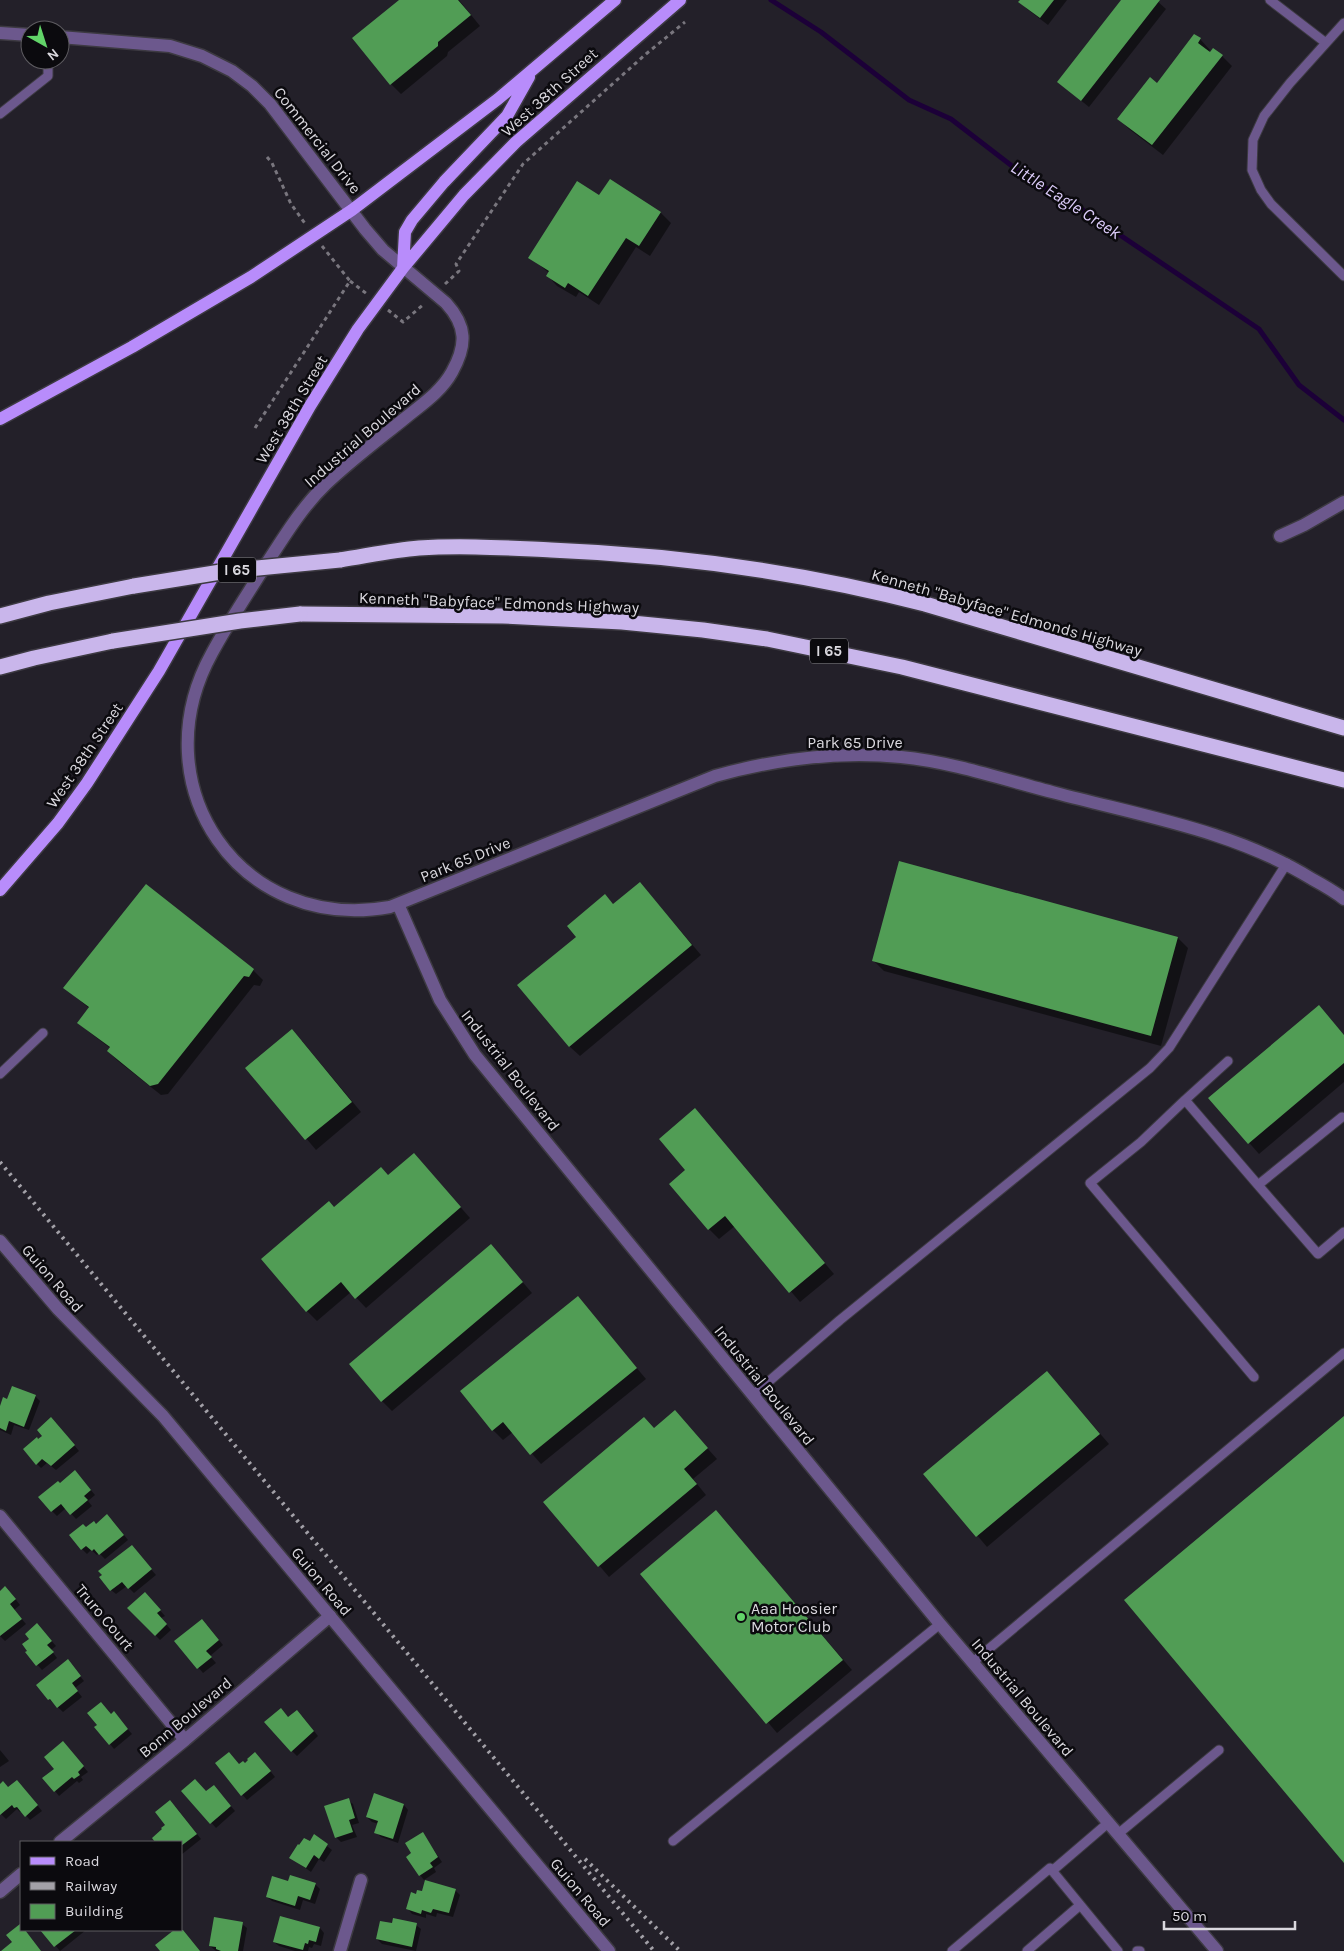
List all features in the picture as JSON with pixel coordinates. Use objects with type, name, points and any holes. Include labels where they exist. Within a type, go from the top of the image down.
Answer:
[{"type":"highway","name":"Kenneth \"Babyface\" Edmonds Highway","points":[[0,616],[49,603],[134,586],[227,571],[340,560],[418,548],[533,549],[654,556],[758,569],[925,604],[1344,728]]},
{"type":"highway","name":"Kenneth \"Babyface\" Edmonds Highway","points":[[0,667],[114,641],[300,614],[503,616],[613,621],[703,630],[767,639],[902,667],[1344,780]]},
{"type":"main road","name":"West 38th Street","points":[[0,420],[132,347],[251,277],[352,210],[455,134],[615,0]]},
{"type":"main road","name":"West 38th Street","points":[[0,890],[58,823],[87,783],[159,671],[310,406],[358,329],[403,268],[464,195],[516,142],[680,0]]},
{"type":"main road","points":[[403,268],[405,232],[412,220],[444,182],[507,116],[532,71]]},
{"type":"street","points":[[0,33],[20,34]]},
{"type":"street","name":"Commercial Drive","points":[[70,39],[170,46],[202,56],[224,66],[252,86],[270,104],[352,210]]},
{"type":"street","name":"Industrial Boulevard","points":[[352,210],[383,250],[455,312],[460,322],[463,344],[456,363],[445,383],[338,473],[316,494],[298,517],[234,615],[207,662],[193,695],[187,737],[188,763],[193,787],[204,818],[222,846],[245,870],[278,892],[317,907],[358,911],[374,910],[398,904],[432,986],[464,1041],[940,1624],[1217,1951]]},
{"type":"street","points":[[1280,536],[1304,525],[1344,502]]},
{"type":"street","name":"Park 65 Drive","points":[[398,904],[715,776],[747,767],[821,756],[902,757],[950,765],[1201,831],[1248,846],[1287,863],[1344,899]]},
{"type":"street","name":"Guion Road","points":[[0,1241],[58,1309],[163,1416],[609,1951]]},
{"type":"street","name":"Truro Court","points":[[0,1516],[185,1740]]},
{"type":"street","name":"Bonn Boulevard","points":[[61,1841],[185,1740],[330,1616]]},
{"type":"street","points":[[2,1886],[20,1875]]},
{"type":"street","points":[[340,1951],[361,1880]]},
{"type":"lane","points":[[1270,0],[1326,43]]},
{"type":"lane","points":[[1344,23],[1264,116],[1253,140],[1252,170],[1261,190],[1271,204],[1344,276]]},
{"type":"lane","points":[[0,114],[48,76],[48,70]]},
{"type":"lane","points":[[753,1395],[840,1320],[1150,1068],[1169,1048],[1287,863]]},
{"type":"lane","points":[[0,1074],[43,1033]]},
{"type":"lane","points":[[1228,1061],[1141,1142],[1090,1182],[1254,1377]]},
{"type":"lane","points":[[1185,1100],[1318,1254],[1344,1232]]},
{"type":"lane","points":[[1258,1185],[1342,1117]]},
{"type":"lane","points":[[973,1662],[1344,1353]]},
{"type":"lane","points":[[674,1841],[940,1624]]},
{"type":"lane","points":[[1118,1834],[1219,1750]]},
{"type":"lane","points":[[1052,1871],[1108,1823]]},
{"type":"lane","points":[[952,1951],[1050,1868],[1115,1950]]},
{"type":"lane","points":[[1027,1951],[1080,1906]]},
{"type":"path","points":[[455,276],[459,271],[456,264],[523,164],[684,22]]},
{"type":"path","points":[[267,157],[272,163],[292,204],[303,220]]},
{"type":"path","points":[[329,255],[350,281],[360,289]]},
{"type":"path","points":[[255,428],[350,281]]},
{"type":"path","points":[[400,319],[403,322],[411,315]]},
{"type":"building","points":[[399,0],[458,0],[471,15],[438,42],[438,46],[390,85],[352,38]]},
{"type":"building","points":[[1020,0],[1054,0],[1040,18],[1018,2]]},
{"type":"building","points":[[1121,0],[1160,0],[1081,101],[1057,82]]},
{"type":"building","points":[[1194,34],[1201,38],[1198,43],[1210,52],[1213,48],[1223,55],[1152,145],[1117,119],[1150,77],[1157,83]]},
{"type":"building","points":[[610,179],[661,212],[639,246],[626,238],[588,296],[568,283],[565,288],[546,276],[549,271],[528,258],[577,181],[599,195]]},
{"type":"building","points":[[899,861],[1178,937],[1151,1036],[872,961]]},
{"type":"building","points":[[640,882],[692,945],[569,1047],[517,985],[576,937],[567,926],[605,894],[613,904]]},
{"type":"building","points":[[146,884],[254,969],[249,977],[244,976],[158,1084],[150,1086],[107,1051],[110,1047],[77,1023],[89,1007],[63,988]]},
{"type":"building","points":[[1319,1005],[1344,1035],[1344,1063],[1248,1144],[1208,1098]]},
{"type":"building","points":[[292,1029],[352,1102],[305,1140],[245,1068]]},
{"type":"building","points":[[695,1108],[825,1263],[789,1293],[725,1216],[708,1230],[669,1184],[685,1170],[659,1139]]},
{"type":"building","points":[[414,1153],[461,1207],[355,1299],[341,1282],[306,1312],[261,1259],[329,1201],[334,1207],[381,1167],[388,1175]]},
{"type":"building","points":[[491,1244],[523,1282],[381,1402],[349,1364]]},
{"type":"building","points":[[578,1296],[637,1368],[530,1455],[503,1422],[492,1431],[460,1391]]},
{"type":"building","points":[[1047,1371],[1100,1434],[976,1537],[923,1474]]},
{"type":"building","points":[[12,1386],[36,1395],[24,1427],[9,1421],[6,1431],[0,1428],[0,1406],[3,1397],[7,1399]]},
{"type":"building","points":[[675,1410],[708,1448],[684,1469],[697,1484],[598,1567],[543,1502],[644,1417],[654,1428]]},
{"type":"building","points":[[1344,1416],[1344,1863],[1124,1600]]},
{"type":"building","points":[[51,1417],[75,1445],[51,1466],[42,1459],[36,1465],[23,1449],[37,1437],[38,1439],[42,1436],[37,1430]]},
{"type":"building","points":[[75,1470],[91,1490],[84,1496],[88,1500],[70,1515],[61,1504],[51,1512],[38,1497],[58,1481],[60,1483]]},
{"type":"building","name":"Aaa Hoosier Motor Club","points":[[716,1510],[843,1660],[766,1724],[640,1574]]},
{"type":"building","points":[[107,1514],[124,1535],[99,1555],[94,1549],[92,1551],[86,1546],[81,1550],[69,1535],[83,1524],[86,1527],[94,1521],[96,1524]]},
{"type":"building","points":[[132,1545],[152,1569],[128,1589],[122,1582],[110,1591],[99,1577],[102,1575],[98,1571]]},
{"type":"building","points":[[5,1586],[16,1599],[10,1604],[22,1619],[0,1636],[0,1591]]},
{"type":"building","points":[[145,1592],[161,1610],[157,1613],[167,1624],[155,1636],[127,1608]]},
{"type":"building","points":[[202,1619],[219,1640],[206,1651],[212,1657],[197,1669],[174,1641]]},
{"type":"building","points":[[37,1623],[52,1641],[47,1645],[54,1652],[36,1666],[25,1652],[27,1651],[22,1644],[29,1639],[25,1634]]},
{"type":"building","points":[[68,1659],[81,1676],[72,1683],[78,1691],[57,1708],[36,1685]]},
{"type":"building","points":[[101,1702],[111,1714],[114,1711],[128,1729],[109,1745],[94,1727],[97,1725],[87,1713]]},
{"type":"building","points":[[281,1708],[288,1717],[297,1710],[314,1731],[291,1752],[264,1722]]},
{"type":"building","points":[[63,1741],[84,1766],[78,1772],[80,1775],[74,1779],[72,1777],[54,1792],[42,1778],[54,1769],[44,1757]]},
{"type":"building","points":[[229,1752],[239,1764],[243,1761],[245,1763],[255,1752],[271,1771],[241,1796],[215,1763]]},
{"type":"building","points":[[195,1779],[206,1791],[214,1785],[231,1806],[210,1824],[181,1791]]},
{"type":"building","points":[[17,1780],[38,1805],[25,1817],[17,1807],[14,1808],[12,1805],[0,1815],[0,1784],[3,1781],[8,1787]]},
{"type":"building","points":[[374,1793],[404,1804],[393,1839],[374,1833],[378,1821],[366,1817]]},
{"type":"building","points":[[349,1798],[355,1818],[349,1820],[353,1832],[335,1838],[324,1806]]},
{"type":"building","points":[[170,1800],[197,1834],[182,1845],[182,1841],[154,1841],[152,1838],[165,1825],[155,1812]]},
{"type":"building","points":[[423,1832],[438,1857],[430,1863],[433,1867],[419,1876],[406,1857],[411,1853],[405,1843]]},
{"type":"building","points":[[314,1834],[328,1844],[319,1859],[314,1855],[306,1868],[289,1858],[304,1838],[310,1841]]},
{"type":"building","points":[[290,1875],[316,1883],[310,1900],[298,1896],[295,1906],[266,1897],[272,1876],[288,1881]]},
{"type":"building","points":[[425,1880],[456,1889],[449,1913],[433,1909],[431,1913],[422,1910],[421,1914],[406,1909],[411,1892],[416,1894],[417,1890],[422,1891]]},
{"type":"building","points":[[280,1916],[320,1927],[316,1942],[309,1940],[308,1944],[305,1943],[303,1950],[273,1942]]},
{"type":"building","points":[[214,1917],[243,1922],[238,1951],[221,1951],[216,1949],[216,1947],[209,1946]]},
{"type":"building","points":[[393,1918],[417,1923],[412,1947],[376,1939],[380,1921],[392,1923]]},
{"type":"building","points":[[20,1924],[20,1931],[26,1931],[41,1951],[1,1951],[12,1942],[6,1935]]},
{"type":"building","points":[[183,1930],[200,1951],[160,1951],[155,1945],[173,1931]]},
{"type":"building","points":[[41,1931],[75,1931],[54,1947]]},
{"type":"waterway","name":"Little Eagle Creek","points":[[771,0],[821,32],[909,100],[951,119],[1025,176],[1083,210],[1259,329],[1299,385],[1344,420]]},
{"type":"railway","points":[[0,1162],[654,1951]]},
{"type":"railway","points":[[585,1859],[680,1951]]},
{"type":"place","name":"Aaa Hoosier Motor Club","points":[[741,1617]]}]
